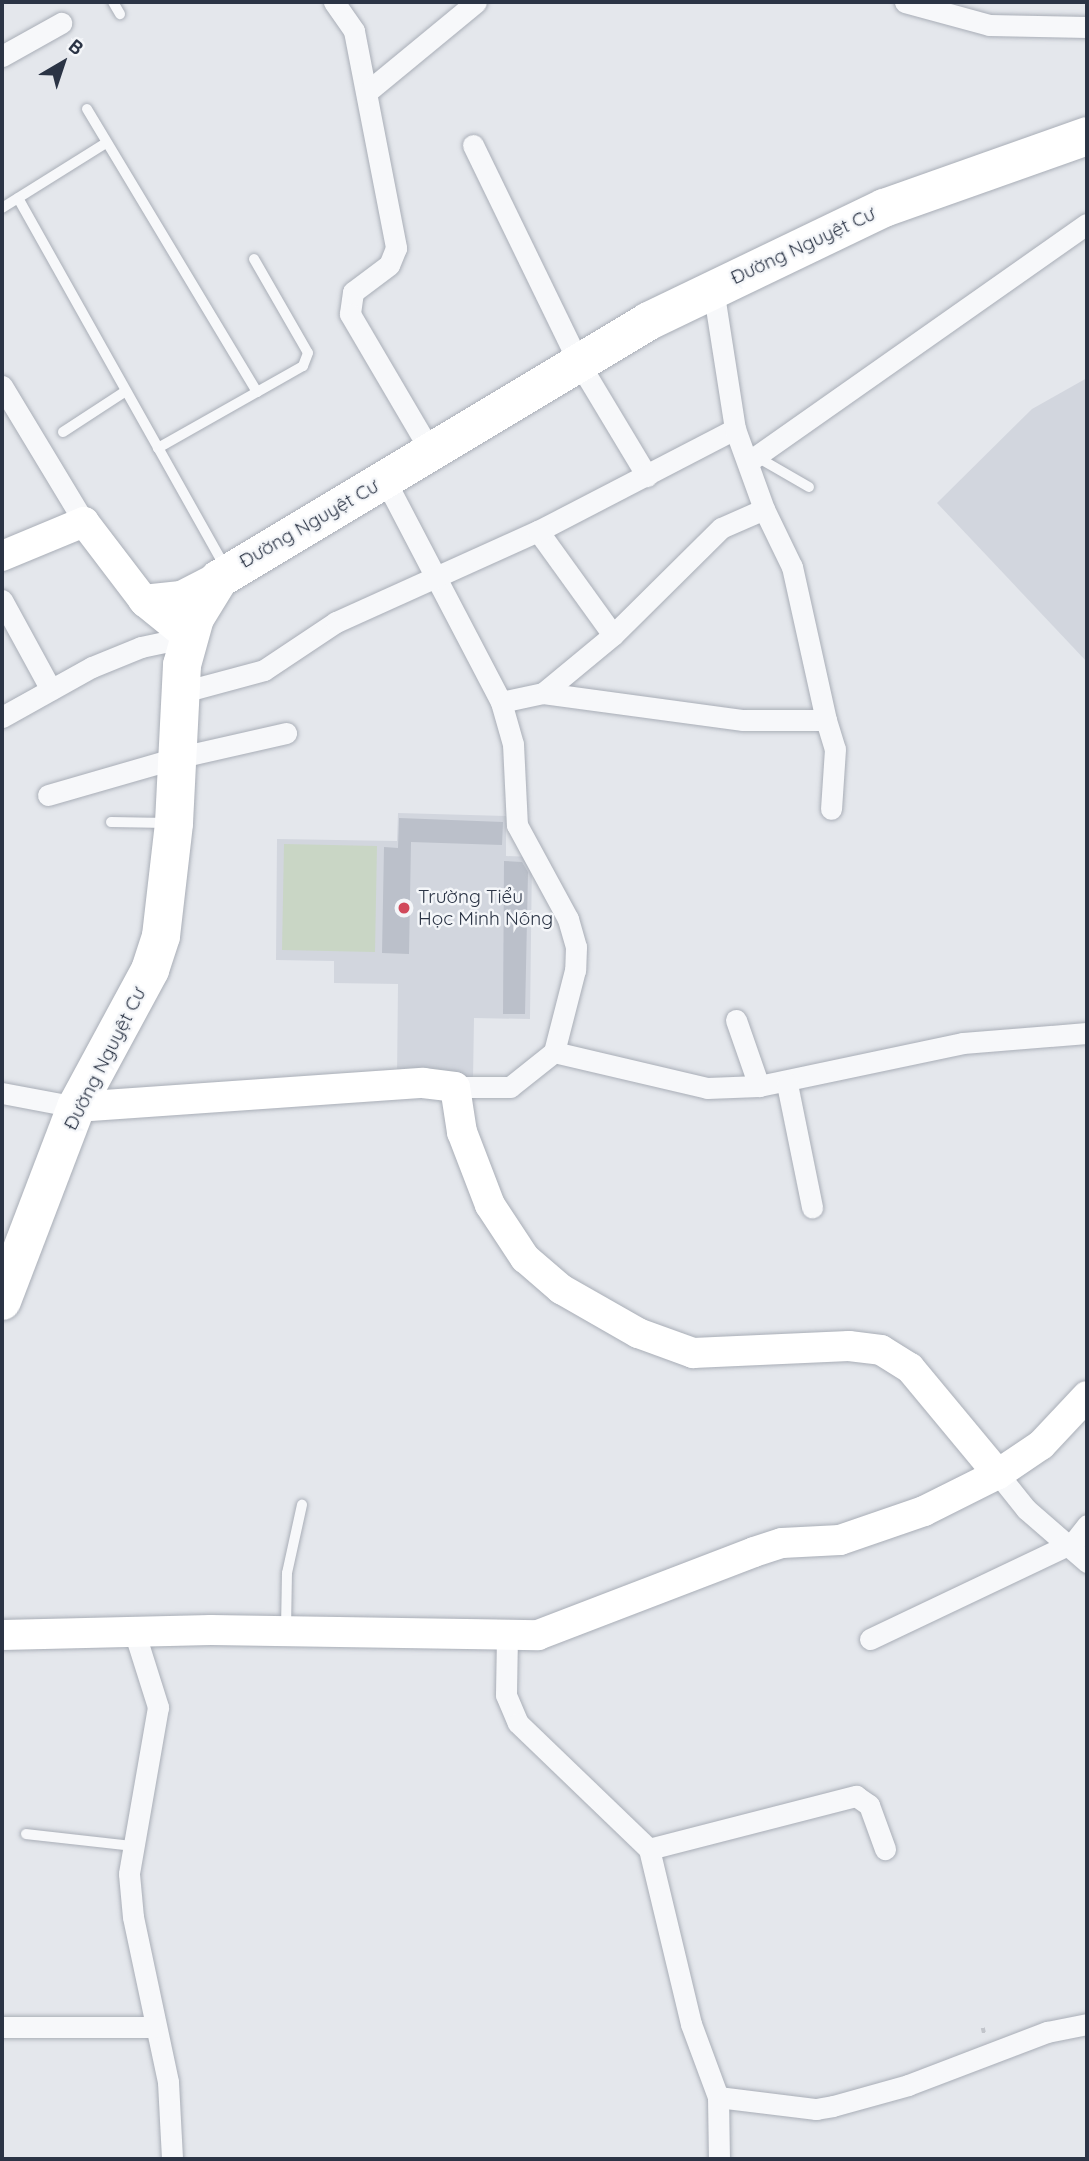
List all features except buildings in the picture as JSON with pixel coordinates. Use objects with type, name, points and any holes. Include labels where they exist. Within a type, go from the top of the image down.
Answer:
[{"type":"highway","name":"Đường Nguyệt Cư","points":[[2,1301],[76,1107],[150,970],[167,908],[174,823],[178,693],[188,637],[207,595],[227,572],[385,481],[579,363],[713,289],[884,208],[1087,136]]},
{"type":"street","points":[[334,2],[354,32],[396,252],[386,268],[358,285],[348,307],[430,452]]},
{"type":"street","points":[[367,92],[476,2]]},
{"type":"street","points":[[905,2],[989,25],[1087,27]]},
{"type":"street","points":[[2,56],[61,23]]},
{"type":"street","points":[[473,145],[579,363],[647,477]]},
{"type":"street","points":[[752,459],[1087,224]]},
{"type":"street","points":[[713,289],[735,429],[752,459],[764,509],[792,567],[835,749],[831,810]]},
{"type":"street","points":[[2,386],[84,522],[144,600],[188,637]]},
{"type":"street","points":[[178,693],[264,670],[336,622],[538,531],[647,477],[735,429]]},
{"type":"street","points":[[2,1093],[76,1107],[423,1083],[455,1087],[510,1087],[554,1052],[575,970],[576,947],[568,919],[517,825],[513,744],[501,702],[385,481]]},
{"type":"street","points":[[543,692],[612,635],[721,528],[764,509]]},
{"type":"street","points":[[2,556],[84,522]]},
{"type":"street","points":[[538,531],[612,635]]},
{"type":"street","points":[[144,600],[181,596],[227,572]]},
{"type":"street","points":[[2,600],[51,690]]},
{"type":"street","points":[[2,717],[141,647],[188,637]]},
{"type":"street","points":[[501,702],[543,692],[743,720],[826,720]]},
{"type":"street","points":[[48,795],[176,758],[286,733]]},
{"type":"street","points":[[736,1020],[759,1086]]},
{"type":"street","points":[[554,1052],[707,1088],[787,1084],[963,1043],[1087,1033]]},
{"type":"street","points":[[787,1084],[812,1207]]},
{"type":"street","points":[[455,1087],[462,1132],[491,1205],[525,1258],[561,1289],[638,1333],[693,1353],[849,1346],[881,1350],[910,1368],[1026,1509],[1087,1562]]},
{"type":"street","points":[[2,1635],[286,1631],[538,1635],[782,1543],[840,1540],[924,1511],[998,1474],[1041,1445],[1087,1396]]},
{"type":"street","points":[[870,1639],[1069,1546],[1087,1525]]},
{"type":"street","points":[[135,1634],[158,1707],[129,1874],[133,1917],[169,2093],[172,2159]]},
{"type":"street","points":[[507,1636],[506,1695],[518,1723],[649,1849],[691,2024],[718,2097],[719,2159]]},
{"type":"street","points":[[649,1849],[856,1796],[869,1805],[885,1849]]},
{"type":"street","points":[[718,2097],[816,2109],[833,2106],[908,2085],[1047,2032],[1087,2024]]},
{"type":"street","points":[[2,2027],[154,2027]]},
{"type":"lane","points":[[113,2],[120,14]]},
{"type":"lane","points":[[88,109],[257,392]]},
{"type":"lane","points":[[2,208],[106,143]]},
{"type":"lane","points":[[18,198],[227,572]]},
{"type":"lane","points":[[158,448],[303,366],[308,353],[254,259]]},
{"type":"lane","points":[[63,432],[126,391]]},
{"type":"lane","points":[[752,459],[809,487]]},
{"type":"lane","points":[[111,822],[174,823]]},
{"type":"lane","points":[[286,1631],[287,1573],[302,1505]]},
{"type":"lane","points":[[26,1834],[133,1846]]},
{"type":"shaded area","points":[[1087,378],[1087,662],[937,503],[1032,409]]},
{"type":"shaded area","name":"Trường Tiểu Học Minh Nông","points":[[398,813],[506,816],[506,856],[532,857],[530,1019],[474,1018],[473,1080],[397,1079],[398,984],[334,983],[334,961],[276,960],[277,839],[397,841]]},
{"type":"green space","points":[[284,844],[377,846],[375,952],[282,950]]},
{"type":"place","name":"Trường Tiểu Học Minh Nông","points":[[404,908]]}]
